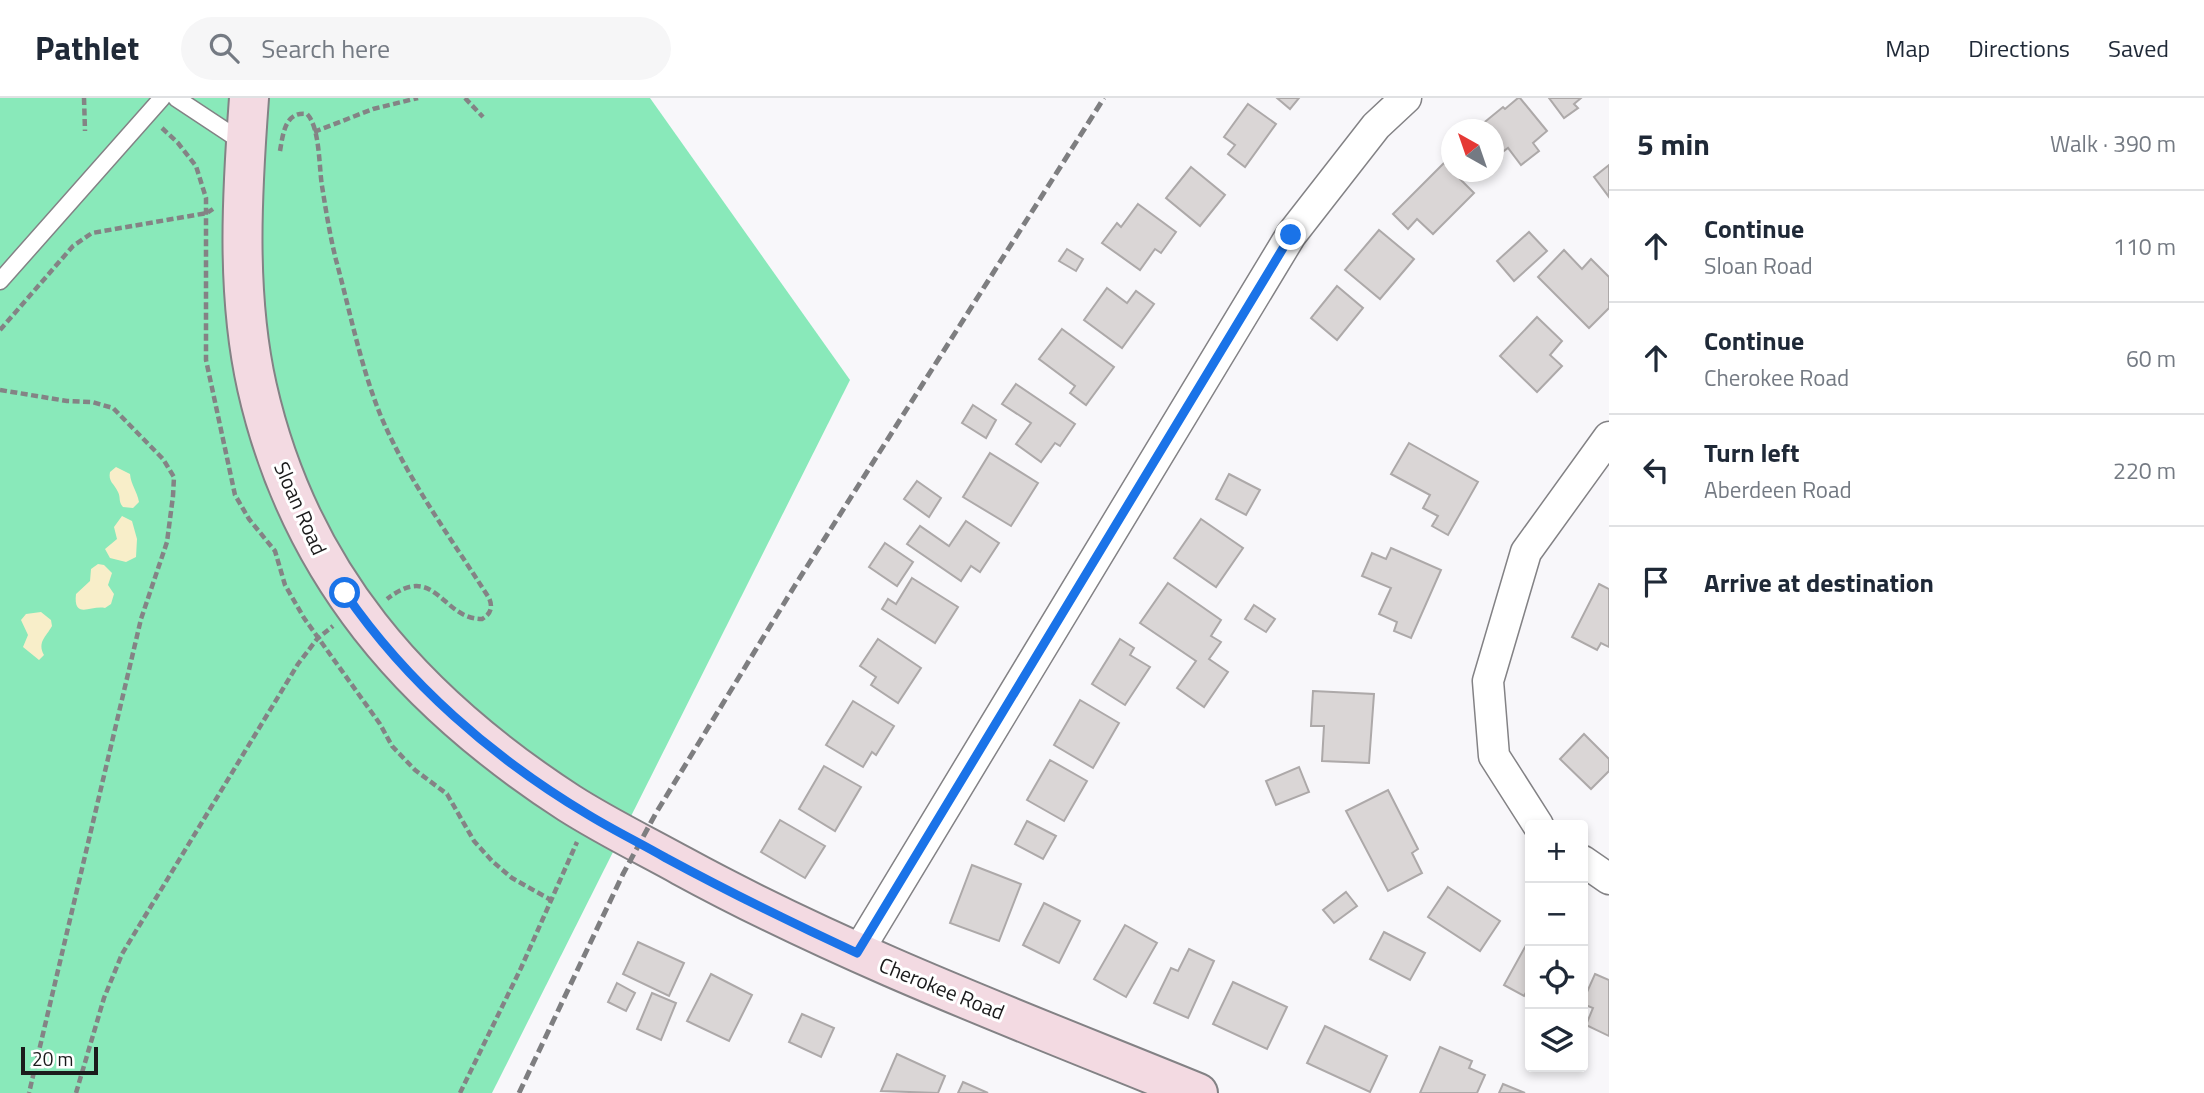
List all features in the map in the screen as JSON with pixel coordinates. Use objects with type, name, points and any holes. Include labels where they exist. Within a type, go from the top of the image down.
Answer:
[{"type":"street","name":"Sloan Road","points":[[249,98],[245,284],[254,370],[278,461],[309,534],[359,614],[421,684],[453,715],[552,791],[654,851]]},
{"type":"street","points":[[857,953],[1291,235],[1376,126],[1406,98]]},
{"type":"street","points":[[1535,820],[1494,757],[1488,681],[1526,552],[1609,438]]},
{"type":"street","name":"Cherokee Road","points":[[654,851],[784,919],[857,953],[1198,1093]]},
{"type":"street","points":[[1588,864],[1609,879]]},
{"type":"lane","points":[[0,281],[162,98]]},
{"type":"lane","points":[[176,98],[246,145]]},
{"type":"path","points":[[84,98],[85,131]]},
{"type":"path","points":[[314,132],[373,108],[418,98]]},
{"type":"path","points":[[465,98],[484,117]]},
{"type":"path","points":[[0,330],[73,246],[92,233],[207,213]]},
{"type":"path","points":[[0,390],[67,401],[92,402],[113,408],[163,459],[174,477],[167,542],[141,620],[29,1093]]},
{"type":"path","points":[[460,1093],[589,815]]},
{"type":"green space","points":[[0,98],[650,98],[850,380],[492,1093],[0,1093]]},
{"type":"sand","points":[[116,467],[130,474],[139,502],[133,508],[123,507],[111,480],[110,472]]},
{"type":"sand","points":[[122,516],[132,521],[137,539],[136,557],[126,562],[110,558],[105,549],[117,539],[114,527]]},
{"type":"sand","points":[[98,564],[104,565],[112,573],[108,585],[114,594],[111,604],[105,608],[80,609],[77,607],[76,594],[90,581],[91,569]]},
{"type":"sand","points":[[41,612],[51,620],[52,626],[42,643],[44,655],[39,660],[23,647],[28,635],[21,620],[26,614]]},
{"type":"building","points":[[1277,98],[1299,98],[1290,109]]},
{"type":"building","points":[[1520,98],[1547,131],[1533,143],[1539,151],[1521,165],[1508,148],[1504,151],[1504,119],[1488,119],[1503,107],[1505,109]]},
{"type":"building","points":[[1549,98],[1581,98],[1574,104],[1578,108],[1564,118]]},
{"type":"building","points":[[1248,104],[1276,124],[1245,167],[1228,154],[1235,145],[1224,137]]},
{"type":"building","points":[[1609,165],[1609,197],[1594,177]]},
{"type":"building","points":[[1441,166],[1441,182],[1463,182],[1474,193],[1433,234],[1417,219],[1408,229],[1393,214]]},
{"type":"building","points":[[1191,167],[1225,195],[1200,226],[1166,198]]},
{"type":"building","points":[[1138,204],[1176,232],[1161,253],[1155,249],[1140,270],[1102,243],[1117,223],[1121,227]]},
{"type":"building","points":[[1379,230],[1414,259],[1380,299],[1345,270]]},
{"type":"building","points":[[1529,232],[1547,251],[1514,281],[1497,261]]},
{"type":"building","points":[[1067,249],[1083,259],[1076,271],[1059,261]]},
{"type":"building","points":[[1564,250],[1582,269],[1591,259],[1609,277],[1609,308],[1589,328],[1538,277]]},
{"type":"building","points":[[1337,286],[1363,308],[1337,340],[1311,318]]},
{"type":"building","points":[[1107,288],[1127,303],[1136,291],[1154,304],[1122,348],[1084,320]]},
{"type":"building","points":[[1537,317],[1562,341],[1550,355],[1562,366],[1537,392],[1500,356]]},
{"type":"building","points":[[1062,329],[1114,367],[1086,405],[1070,393],[1075,386],[1039,359]]},
{"type":"building","points":[[1016,384],[1075,424],[1060,446],[1055,443],[1041,462],[1016,444],[1031,423],[1002,404]]},
{"type":"building","points":[[973,405],[996,420],[986,438],[962,423]]},
{"type":"building","points":[[1409,443],[1478,482],[1448,535],[1432,526],[1438,516],[1423,508],[1430,495],[1391,474]]},
{"type":"building","points":[[990,453],[1038,483],[1011,526],[963,497]]},
{"type":"building","points":[[1229,474],[1260,490],[1246,515],[1216,499]]},
{"type":"building","points":[[917,481],[941,498],[929,517],[904,499]]},
{"type":"building","points":[[1201,519],[1243,548],[1216,587],[1174,558]]},
{"type":"building","points":[[966,521],[999,543],[980,572],[971,566],[961,581],[907,544],[920,526],[949,546]]},
{"type":"building","points":[[885,543],[913,562],[897,586],[869,567]]},
{"type":"building","points":[[1391,548],[1441,570],[1411,638],[1394,631],[1397,622],[1379,614],[1391,588],[1362,576],[1372,553],[1386,559]]},
{"type":"building","points":[[912,578],[958,607],[935,643],[882,609],[888,599],[896,604]]},
{"type":"building","points":[[1168,583],[1221,620],[1211,636],[1221,642],[1209,659],[1228,672],[1204,707],[1177,688],[1196,661],[1140,623]]},
{"type":"building","points":[[1599,584],[1609,589],[1609,647],[1601,643],[1597,650],[1572,637]]},
{"type":"building","points":[[1254,605],[1275,619],[1266,632],[1245,619]]},
{"type":"building","points":[[878,639],[921,668],[898,703],[871,685],[876,677],[860,666]]},
{"type":"building","points":[[1120,639],[1134,648],[1130,655],[1150,667],[1125,705],[1092,684]]},
{"type":"building","points":[[1313,691],[1374,694],[1369,763],[1322,761],[1324,726],[1311,726]]},
{"type":"building","points":[[1080,700],[1119,723],[1093,768],[1054,745]]},
{"type":"building","points":[[853,701],[894,726],[876,755],[872,752],[863,767],[826,745]]},
{"type":"building","points":[[1584,734],[1609,759],[1609,771],[1591,789],[1560,759]]},
{"type":"building","points":[[1050,760],[1087,781],[1064,821],[1027,800]]},
{"type":"building","points":[[824,766],[861,787],[835,831],[799,809]]},
{"type":"building","points":[[1299,767],[1309,792],[1276,805],[1266,781]]},
{"type":"building","points":[[1388,790],[1418,849],[1412,853],[1422,873],[1388,891],[1346,811]]},
{"type":"building","points":[[780,820],[825,846],[805,878],[761,852]]},
{"type":"building","points":[[1027,821],[1056,836],[1043,859],[1015,844]]},
{"type":"building","points":[[972,865],[1021,884],[999,941],[950,923]]},
{"type":"building","points":[[1448,887],[1500,921],[1480,951],[1428,917]]},
{"type":"building","points":[[1346,892],[1357,906],[1334,923],[1323,910]]},
{"type":"building","points":[[1044,903],[1080,921],[1059,963],[1023,945]]},
{"type":"building","points":[[1125,925],[1157,943],[1126,997],[1094,979]]},
{"type":"building","points":[[1384,932],[1425,953],[1410,980],[1370,959]]},
{"type":"building","points":[[638,942],[684,963],[669,996],[623,974]]},
{"type":"building","points":[[1525,947],[1524,996],[1504,985]]},
{"type":"building","points":[[1189,949],[1214,961],[1188,1018],[1154,1003],[1171,968],[1178,971]]},
{"type":"building","points":[[711,974],[752,995],[729,1041],[687,1021]]},
{"type":"building","points":[[1595,974],[1609,980],[1609,1036],[1588,1026],[1593,1008],[1588,1006],[1588,990]]},
{"type":"building","points":[[1233,982],[1287,1007],[1267,1049],[1213,1024]]},
{"type":"building","points":[[617,983],[635,993],[626,1011],[608,1002]]},
{"type":"building","points":[[652,993],[676,1003],[661,1040],[637,1029]]},
{"type":"building","points":[[802,1014],[834,1028],[821,1057],[789,1042]]},
{"type":"building","points":[[1325,1026],[1387,1056],[1370,1092],[1307,1063]]},
{"type":"building","points":[[1440,1047],[1472,1061],[1469,1068],[1485,1075],[1477,1093],[1420,1093]]},
{"type":"building","points":[[897,1054],[945,1076],[938,1093],[881,1091]]},
{"type":"building","points":[[963,1082],[988,1093],[958,1093]]},
{"type":"building","points":[[1503,1084],[1525,1093],[1499,1093]]},
{"type":"railway","points":[[519,1093],[623,874],[656,813],[794,587],[1104,98]]},
{"type":"route","points":[[345,593],[383,644],[437,701],[492,747],[552,791],[589,815],[714,883],[857,953],[1291,235]]}]
